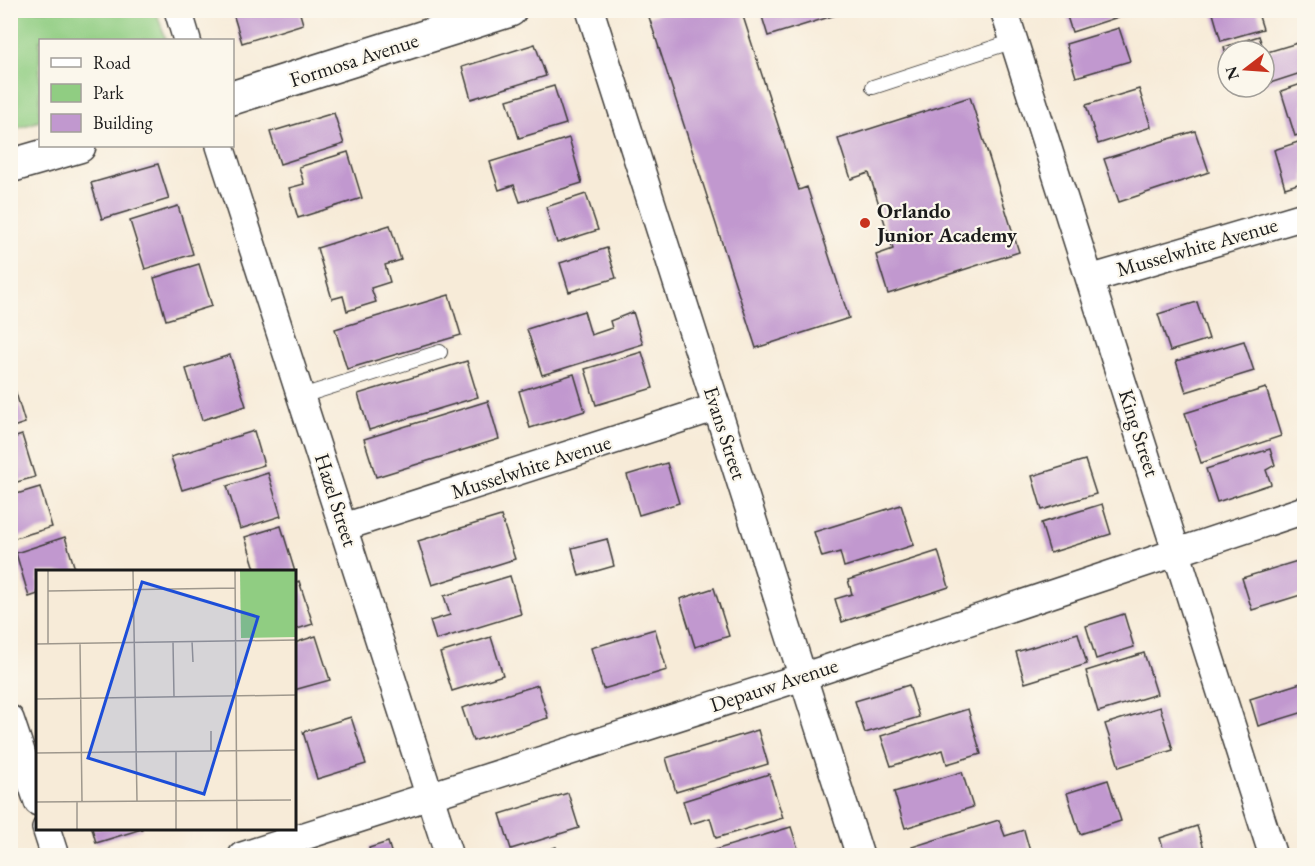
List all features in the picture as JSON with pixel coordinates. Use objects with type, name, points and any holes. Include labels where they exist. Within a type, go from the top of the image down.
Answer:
[{"type":"street","points":[[178,10],[187,39]]},
{"type":"street","name":"Formosa Avenue","points":[[234,97],[510,10]]},
{"type":"street","name":"Evans Street","points":[[590,10],[860,855]]},
{"type":"street","name":"King Street","points":[[1004,10],[1273,855]]},
{"type":"street","points":[[10,166],[76,147]]},
{"type":"street","name":"Hazel Street","points":[[220,147],[449,855]]},
{"type":"street","name":"Musselwhite Avenue","points":[[1090,279],[1305,216]]},
{"type":"street","name":"Musselwhite Avenue","points":[[344,526],[717,407]]},
{"type":"street","name":"Depauw Avenue","points":[[242,855],[802,676],[1305,510]]},
{"type":"street","points":[[10,719],[36,796]]},
{"type":"street","points":[[47,830],[55,855]]},
{"type":"lane","points":[[873,87],[1014,41]]},
{"type":"lane","points":[[302,396],[440,352]]},
{"type":"green space","points":[[11,10],[156,11],[166,39],[39,39],[39,121],[11,130]]},
{"type":"building","points":[[232,10],[299,10],[303,24],[242,43]]},
{"type":"building","points":[[669,10],[741,10],[799,190],[807,187],[849,318],[756,348],[649,17]]},
{"type":"building","points":[[760,10],[849,10],[849,11],[768,36]]},
{"type":"building","points":[[1065,10],[1137,10],[1137,11],[1072,32]]},
{"type":"building","points":[[1212,10],[1257,10],[1263,29],[1220,39]]},
{"type":"building","points":[[1119,28],[1130,61],[1076,77],[1066,44]]},
{"type":"building","points":[[1304,41],[1304,72],[1276,81],[1276,49]]},
{"type":"building","points":[[535,44],[546,76],[471,99],[462,67]]},
{"type":"building","points":[[1304,83],[1304,133],[1295,136],[1281,91]]},
{"type":"building","points":[[554,86],[566,124],[519,138],[507,100]]},
{"type":"building","points":[[1139,89],[1151,127],[1098,144],[1086,105]]},
{"type":"building","points":[[970,97],[1019,252],[888,294],[876,255],[893,249],[869,173],[851,179],[838,139]]},
{"type":"building","points":[[334,113],[344,144],[280,164],[270,132]]},
{"type":"building","points":[[1195,131],[1209,172],[1119,202],[1104,159]]},
{"type":"building","points":[[569,138],[582,183],[520,202],[514,185],[499,190],[490,162]]},
{"type":"building","points":[[1304,140],[1304,182],[1285,188],[1274,150]]},
{"type":"building","points":[[348,152],[362,198],[298,218],[289,188],[304,184],[299,167]]},
{"type":"building","points":[[158,164],[169,199],[102,219],[91,183]]},
{"type":"building","points":[[586,194],[598,230],[557,243],[546,207]]},
{"type":"building","points":[[178,206],[193,254],[145,269],[130,221]]},
{"type":"building","points":[[390,225],[401,260],[385,265],[390,282],[371,288],[376,302],[347,311],[343,296],[332,299],[317,248]]},
{"type":"building","points":[[607,248],[616,278],[569,292],[560,263]]},
{"type":"building","points":[[199,264],[212,306],[166,320],[154,278]]},
{"type":"building","points":[[449,295],[461,335],[347,369],[335,329]]},
{"type":"building","points":[[1197,302],[1209,339],[1170,351],[1158,314]]},
{"type":"building","points":[[584,311],[591,335],[612,328],[610,321],[633,312],[643,344],[542,375],[527,329]]},
{"type":"building","points":[[1244,341],[1254,371],[1186,392],[1176,361]]},
{"type":"building","points":[[642,352],[653,388],[596,405],[585,369]]},
{"type":"building","points":[[230,355],[246,406],[202,420],[186,369]]},
{"type":"building","points":[[467,361],[478,397],[369,430],[358,394]]},
{"type":"building","points":[[574,374],[585,411],[530,428],[519,391]]},
{"type":"building","points":[[10,383],[13,383],[25,423],[10,428]]},
{"type":"building","points":[[1266,388],[1281,436],[1201,463],[1185,413]]},
{"type":"building","points":[[488,401],[499,439],[376,477],[364,439]]},
{"type":"building","points":[[254,431],[264,465],[182,490],[171,457]]},
{"type":"building","points":[[22,435],[35,477],[10,484],[10,439]]},
{"type":"building","points":[[1270,449],[1275,465],[1266,470],[1271,484],[1217,502],[1206,469]]},
{"type":"building","points":[[1085,460],[1096,494],[1042,510],[1032,476]]},
{"type":"building","points":[[667,463],[679,503],[639,515],[627,475]]},
{"type":"building","points":[[268,473],[281,516],[240,529],[227,486]]},
{"type":"building","points":[[40,487],[52,527],[12,539],[10,496]]},
{"type":"building","points":[[1102,504],[1111,534],[1050,553],[1041,523]]},
{"type":"building","points":[[901,505],[914,545],[844,567],[840,552],[822,557],[814,532]]},
{"type":"building","points":[[501,516],[515,559],[432,585],[418,541]]},
{"type":"building","points":[[281,526],[294,570],[255,570],[245,537]]},
{"type":"building","points":[[65,537],[75,570],[36,570],[36,595],[29,597],[16,553]]},
{"type":"building","points":[[607,539],[614,566],[579,576],[572,548]]},
{"type":"building","points":[[938,551],[949,587],[842,622],[835,599],[852,594],[848,580]]},
{"type":"building","points":[[1304,559],[1304,594],[1252,610],[1242,578]]},
{"type":"building","points":[[510,576],[521,614],[436,640],[430,621],[450,615],[444,596]]},
{"type":"building","points":[[299,581],[313,624],[296,629],[296,582]]},
{"type":"building","points":[[714,588],[729,636],[695,647],[680,599]]},
{"type":"building","points":[[1124,614],[1134,647],[1096,659],[1086,626]]},
{"type":"building","points":[[655,629],[667,670],[603,689],[591,648]]},
{"type":"building","points":[[1078,633],[1087,664],[1025,683],[1016,652]]},
{"type":"building","points":[[316,636],[330,680],[296,689],[296,642]]},
{"type":"building","points":[[491,637],[503,675],[452,691],[440,653]]},
{"type":"building","points":[[1144,653],[1157,694],[1098,712],[1086,671]]},
{"type":"building","points":[[1304,682],[1304,712],[1258,726],[1250,699]]},
{"type":"building","points":[[538,685],[548,718],[473,741],[462,708]]},
{"type":"building","points":[[909,685],[919,717],[865,733],[855,701]]},
{"type":"building","points":[[1160,707],[1173,750],[1119,767],[1105,724]]},
{"type":"building","points":[[968,709],[981,754],[947,764],[943,750],[891,766],[881,736]]},
{"type":"building","points":[[351,717],[366,764],[317,779],[303,732]]},
{"type":"building","points":[[758,730],[768,764],[676,792],[666,758]]},
{"type":"building","points":[[962,772],[973,807],[905,828],[894,792]]},
{"type":"building","points":[[769,774],[783,818],[716,838],[710,818],[690,824],[683,801]]},
{"type":"building","points":[[1108,780],[1121,821],[1080,834],[1067,793]]},
{"type":"building","points":[[568,793],[579,828],[511,849],[500,814]]},
{"type":"building","points":[[999,820],[1005,836],[1024,830],[1031,855],[914,855],[912,847]]},
{"type":"building","points":[[1197,826],[1206,855],[1165,855],[1160,838]]},
{"type":"building","points":[[791,827],[800,855],[709,855],[708,852]]},
{"type":"building","points":[[93,830],[139,830],[96,843]]},
{"type":"building","points":[[388,842],[392,855],[371,855],[369,848]]},
{"type":"building","points":[[556,847],[559,855],[531,855]]},
{"type":"place","name":"Orlando Junior Academy","points":[[865,223]]}]
